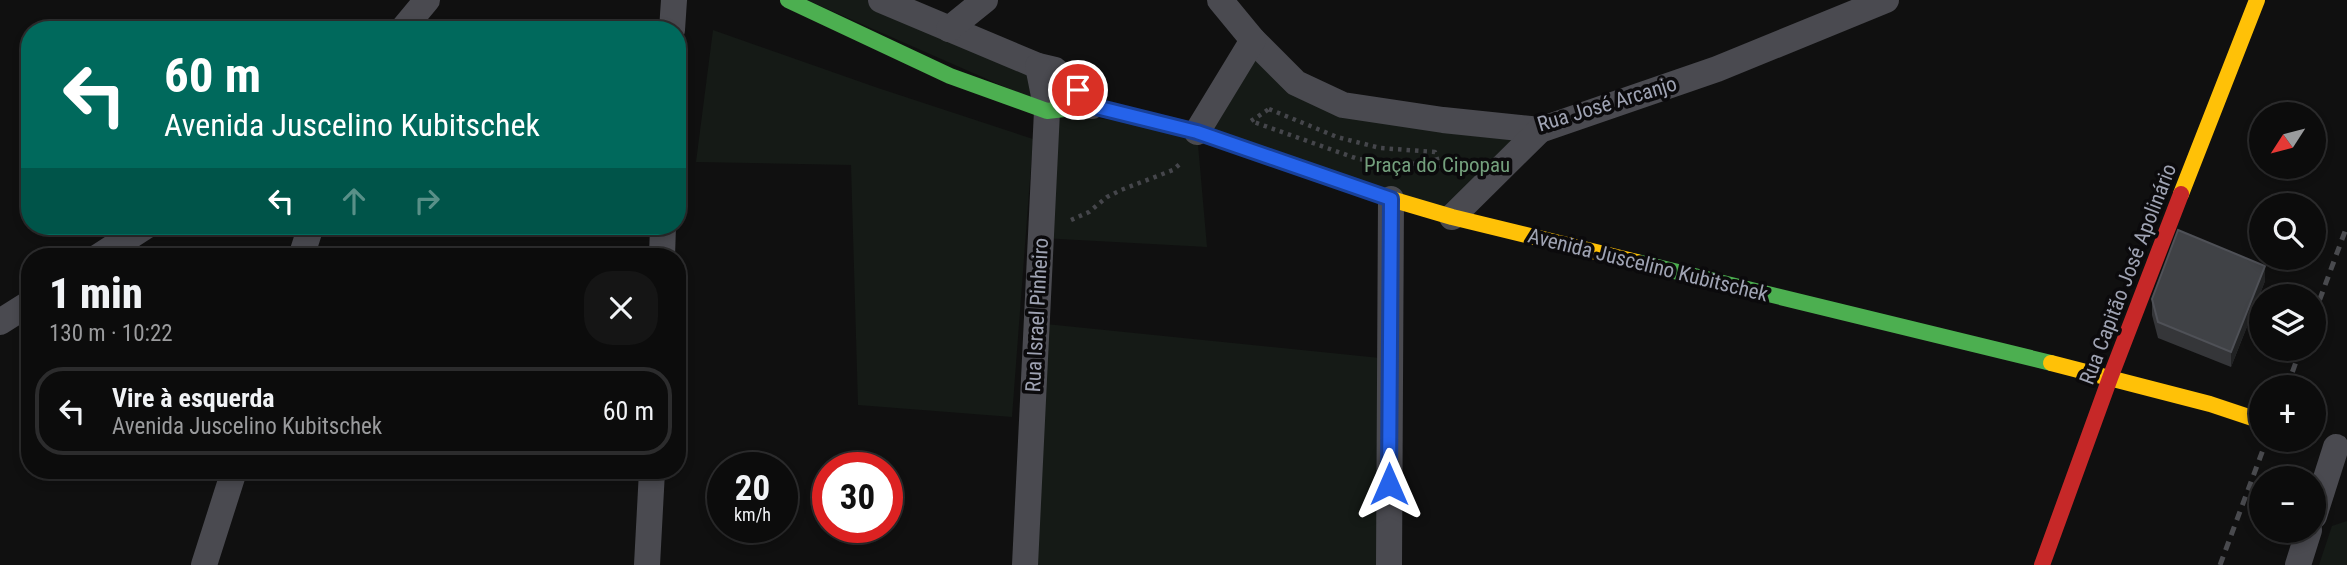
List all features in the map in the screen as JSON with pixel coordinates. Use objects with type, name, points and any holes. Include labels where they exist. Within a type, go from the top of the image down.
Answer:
[{"type":"street","points":[[410,21],[427,0]]},
{"type":"street","points":[[673,21],[674,0]]},
{"type":"street","name":"Avenida Juscelino Kubitschek","points":[[788,0],[950,76],[1047,111],[1092,106],[1197,132],[1452,218],[2110,378],[2249,417]]},
{"type":"street","points":[[881,0],[1038,66],[1055,70],[1092,106]]},
{"type":"street","points":[[949,29],[985,0]]},
{"type":"street","name":"Rua José Arcanjo","points":[[1220,0],[1253,40],[1296,83],[1343,105],[1443,120],[1540,130],[1717,69],[1884,0]]},
{"type":"street","name":"Rua Capitão José Apolinário","points":[[2042,565],[2110,378],[2257,0]]},
{"type":"street","points":[[1197,132],[1253,40]]},
{"type":"street","name":"Rua Israel Pinheiro","points":[[1025,565],[1047,111],[1038,66]]},
{"type":"street","points":[[1452,218],[1540,130]]},
{"type":"street","points":[[1388,565],[1391,199]]},
{"type":"street","points":[[112,248],[132,235]]},
{"type":"street","points":[[0,322],[21,309]]},
{"type":"street","points":[[2326,469],[2332,445]]},
{"type":"street","points":[[204,565],[231,479]]},
{"type":"street","points":[[647,565],[652,479]]},
{"type":"street","points":[[2298,565],[2305,543]]},
{"type":"path","points":[[1392,149],[1394,162]]},
{"type":"path","points":[[1041,239],[1089,212],[1107,197],[1173,170],[1185,160]]},
{"type":"green space","points":[[807,0],[868,0],[1033,71],[1039,102]]},
{"type":"green space","points":[[713,30],[1033,139],[1012,417],[858,405],[851,165],[696,162]]},
{"type":"green space","name":"Praça do Cipopau","points":[[1253,40],[1304,87],[1540,130],[1452,217],[1197,133],[1207,247],[1041,238],[1047,111],[1197,132]]},
{"type":"green space","points":[[1036,323],[1390,359],[1389,565],[1025,565]]},
{"type":"green space","points":[[2347,521],[2347,565],[2319,565],[2332,526]]},
{"type":"building","points":[[2178,230],[2249,259],[2249,270],[2263,270],[2258,284],[2249,284],[2249,306],[2231,352],[2158,322],[2152,299]]},
{"type":"railway","points":[[2325,284],[2347,226]]},
{"type":"railway","points":[[2291,375],[2296,361]]},
{"type":"railway","points":[[2220,565],[2262,452]]},
{"type":"traffic: fast","points":[[788,0],[950,76],[1047,111],[1073,108]]},
{"type":"traffic: fast","points":[[1637,262],[2051,363]]},
{"type":"traffic: slow","points":[[2181,194],[2257,0]]},
{"type":"traffic: slow","points":[[1073,108],[1092,106],[1197,132],[1391,199],[1452,217],[1637,262]]},
{"type":"traffic: slow","points":[[2051,363],[2210,404],[2249,417]]},
{"type":"traffic: jam","points":[[2042,565],[2181,194]]},
{"type":"route","points":[[1078,90],[1092,106],[1197,132],[1391,199],[1389,484]]}]
